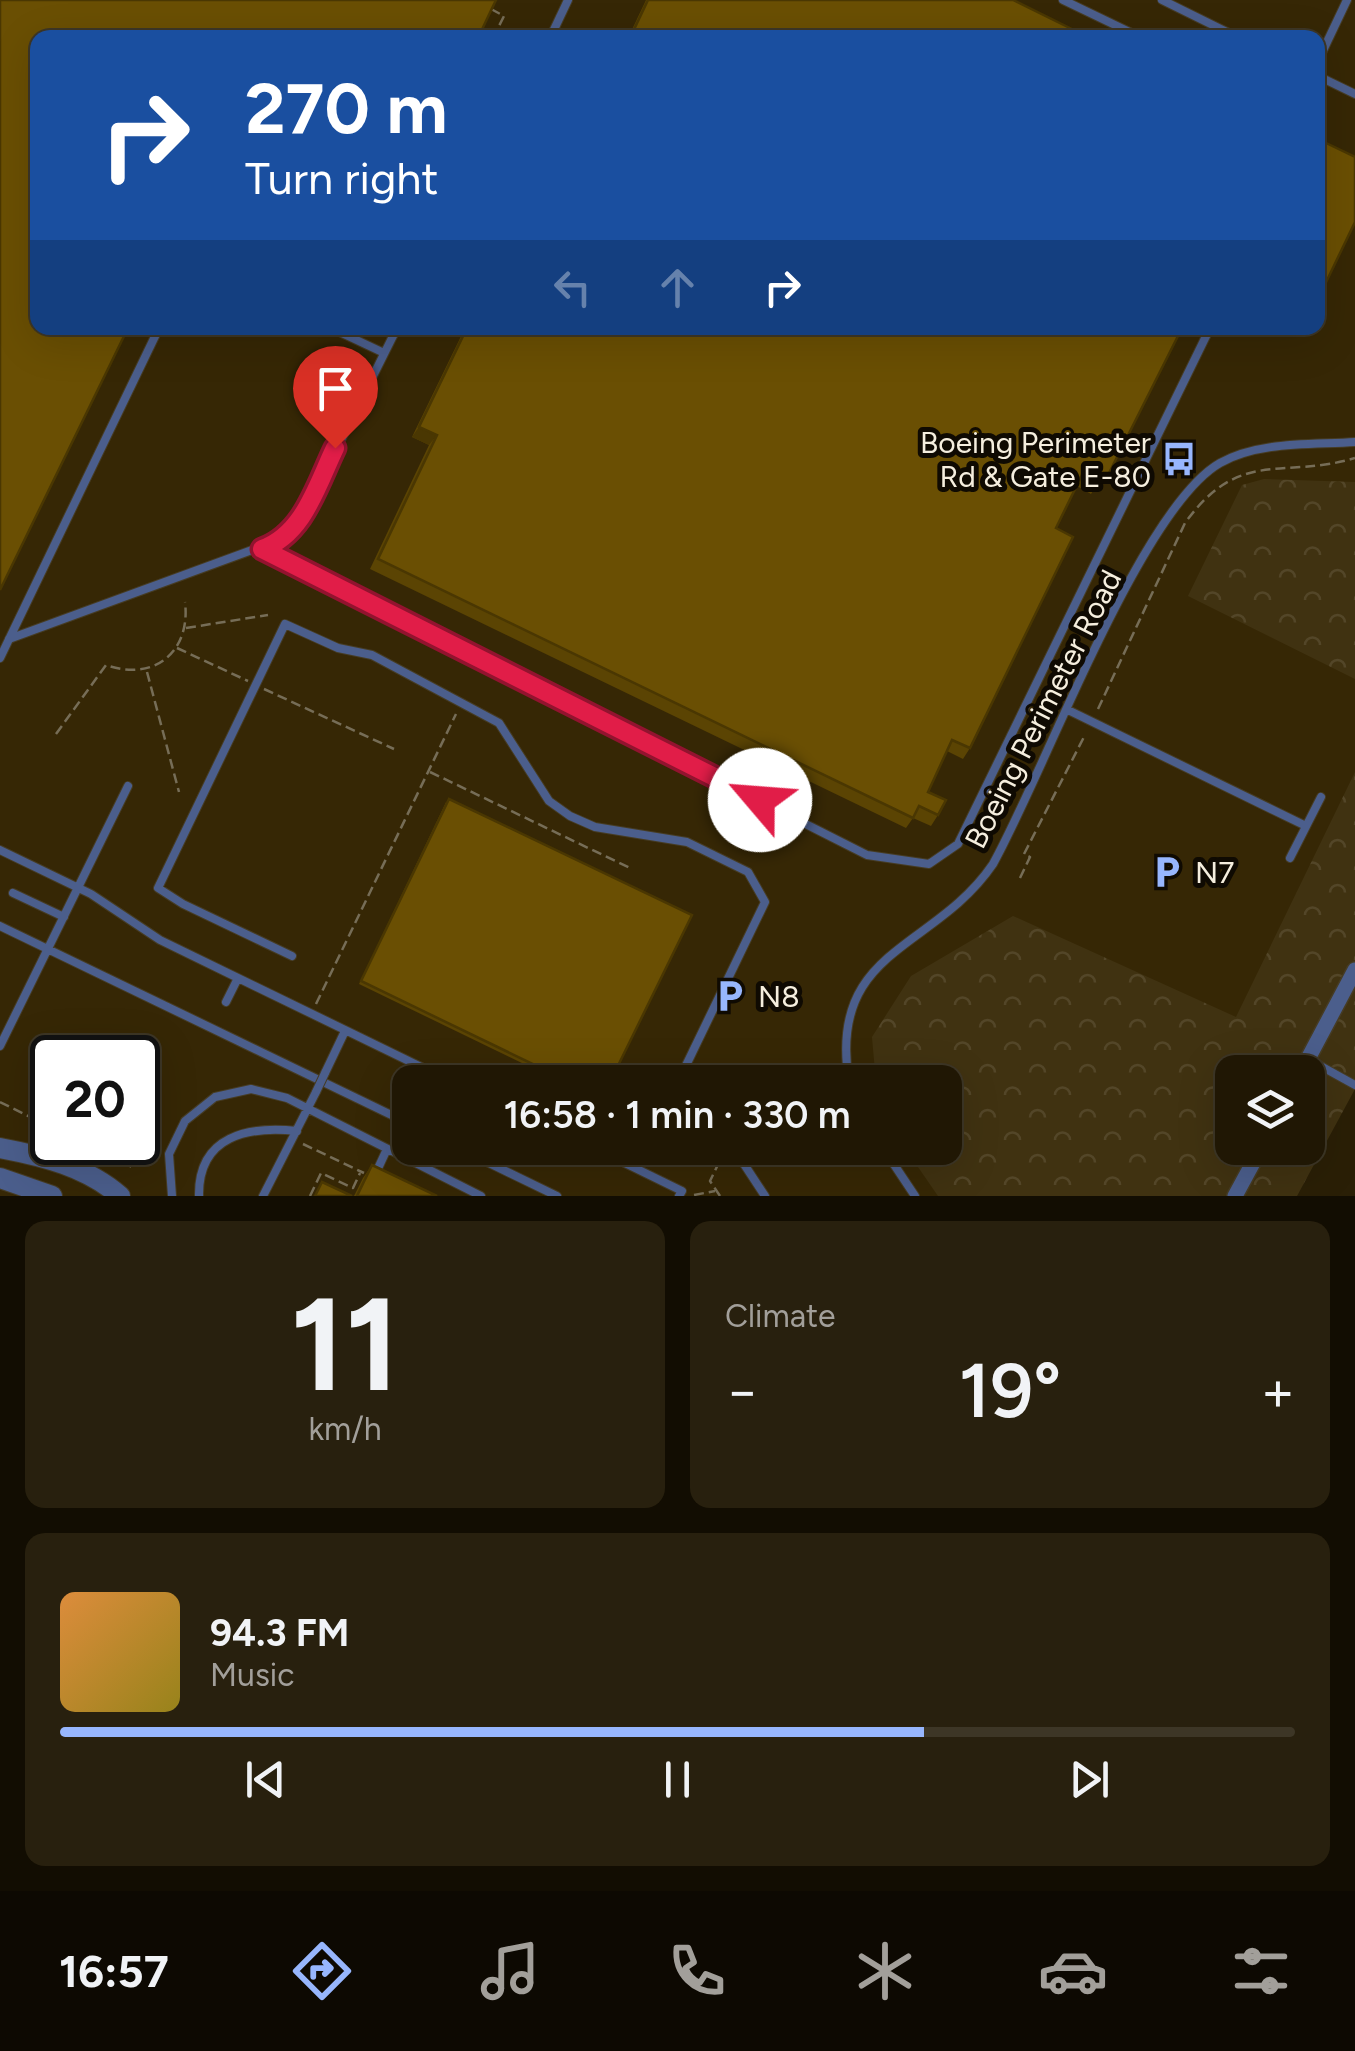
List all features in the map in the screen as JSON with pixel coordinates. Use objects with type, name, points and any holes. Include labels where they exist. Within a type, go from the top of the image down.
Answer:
[{"type":"street","points":[[1310,1055],[1355,970]]},
{"type":"street","points":[[0,1148],[43,1156],[95,1178],[120,1196]]},
{"type":"street","points":[[1235,1196],[1252,1165]]},
{"type":"street","points":[[0,1178],[52,1196]]},
{"type":"lane","points":[[554,30],[568,0]]},
{"type":"lane","points":[[1062,0],[1125,30]]},
{"type":"lane","points":[[1162,0],[1223,30]]},
{"type":"lane","points":[[1325,39],[1347,0]]},
{"type":"lane","points":[[1325,79],[1355,94]]},
{"type":"lane","points":[[0,658],[157,335]]},
{"type":"lane","points":[[346,335],[382,352]]},
{"type":"lane","points":[[10,639],[285,538],[304,512],[393,335]]},
{"type":"lane","points":[[262,549],[867,854],[929,864],[958,844],[1207,335]]},
{"type":"lane","name":"Boeing Perimeter Road","points":[[848,1065],[846,1030],[862,986],[899,945],[950,913],[980,883],[1006,840],[1162,524],[1196,480],[1225,460],[1251,451],[1355,442]]},
{"type":"lane","points":[[292,956],[158,888],[285,624],[338,648],[372,655],[499,723],[542,792],[570,816],[596,827],[686,842],[748,872],[766,902],[686,1065]]},
{"type":"lane","points":[[1068,710],[1306,826]]},
{"type":"lane","points":[[0,1046],[128,786]]},
{"type":"lane","points":[[1290,858],[1321,797]]},
{"type":"lane","points":[[0,850],[78,888],[160,940],[416,1065]]},
{"type":"lane","points":[[13,892],[64,918]]},
{"type":"lane","points":[[0,926],[392,1115]]},
{"type":"lane","points":[[226,1002],[238,978]]},
{"type":"lane","points":[[263,1196],[345,1031]]},
{"type":"lane","points":[[1325,1074],[1355,1085]]},
{"type":"lane","points":[[172,1196],[168,1166],[185,1121],[204,1104],[225,1093],[251,1089],[274,1092],[482,1196]]},
{"type":"lane","points":[[199,1196],[205,1170],[226,1139],[260,1128],[297,1131]]},
{"type":"lane","points":[[372,1183],[387,1150]]},
{"type":"lane","points":[[493,1165],[557,1196]]},
{"type":"lane","points":[[630,1165],[681,1193]]},
{"type":"lane","points":[[745,1165],[766,1196]]},
{"type":"lane","points":[[894,1165],[915,1196]]},
{"type":"path","points":[[494,0],[490,8],[504,16],[497,30]]},
{"type":"path","points":[[1098,709],[1186,523],[1205,499],[1252,470],[1332,465],[1355,458]]},
{"type":"path","points":[[56,734],[106,664],[124,671],[146,669],[159,665],[177,648],[185,628],[184,602]]},
{"type":"path","points":[[185,628],[268,615]]},
{"type":"path","points":[[177,648],[394,749]]},
{"type":"path","points":[[146,669],[179,792]]},
{"type":"path","points":[[311,1014],[462,702]]},
{"type":"path","points":[[1020,878],[1030,857],[1024,854],[1085,735]]},
{"type":"path","points":[[428,772],[632,870]]},
{"type":"path","points":[[0,1102],[30,1117]]},
{"type":"path","points":[[302,1144],[358,1170],[353,1188],[322,1173],[310,1196]]},
{"type":"path","points":[[718,1165],[710,1180],[720,1196]]},
{"type":"path","points":[[681,1193],[693,1196],[717,1191]]},
{"type":"shaded area","points":[[0,0],[1355,0],[1355,808],[1232,1055],[1215,1055],[1215,1089],[1162,1196],[0,1196]]},
{"type":"green space","points":[[1264,479],[1355,482],[1355,679],[1188,596],[1242,485]]},
{"type":"green space","points":[[1355,772],[1355,1089],[1325,1144],[1325,1055],[1215,1055],[1215,1165],[1314,1165],[1297,1196],[938,1196],[917,1165],[962,1165],[962,1065],[874,1065],[872,1037],[911,976],[1013,916],[1236,1017]]},
{"type":"building","points":[[0,0],[496,0],[482,30],[30,30],[30,335],[125,335],[0,590]]},
{"type":"building","points":[[648,0],[1013,0],[1074,30],[634,30]]},
{"type":"building","points":[[1325,142],[1355,157],[1355,222],[1325,284]]},
{"type":"building","points":[[464,335],[1178,335],[1107,477],[1102,475],[1098,483],[1082,475],[1056,528],[1073,537],[970,748],[952,740],[928,792],[946,800],[938,815],[919,806],[913,818],[378,559],[437,435],[419,427]]},
{"type":"building","points":[[449,799],[692,915],[618,1065],[535,1065],[361,981]]},
{"type":"building","points":[[372,1165],[437,1196],[357,1196]]},
{"type":"building","points":[[322,1182],[352,1196],[315,1196]]},
{"type":"place","name":"Boeing Perimeter Rd & Gate E-80","points":[[1179,459]]},
{"type":"place","name":"N7","points":[[1167,872]]},
{"type":"place","name":"N8","points":[[730,996]]},
{"type":"route","points":[[335,448],[296,526],[285,538],[262,549],[760,800]]}]
